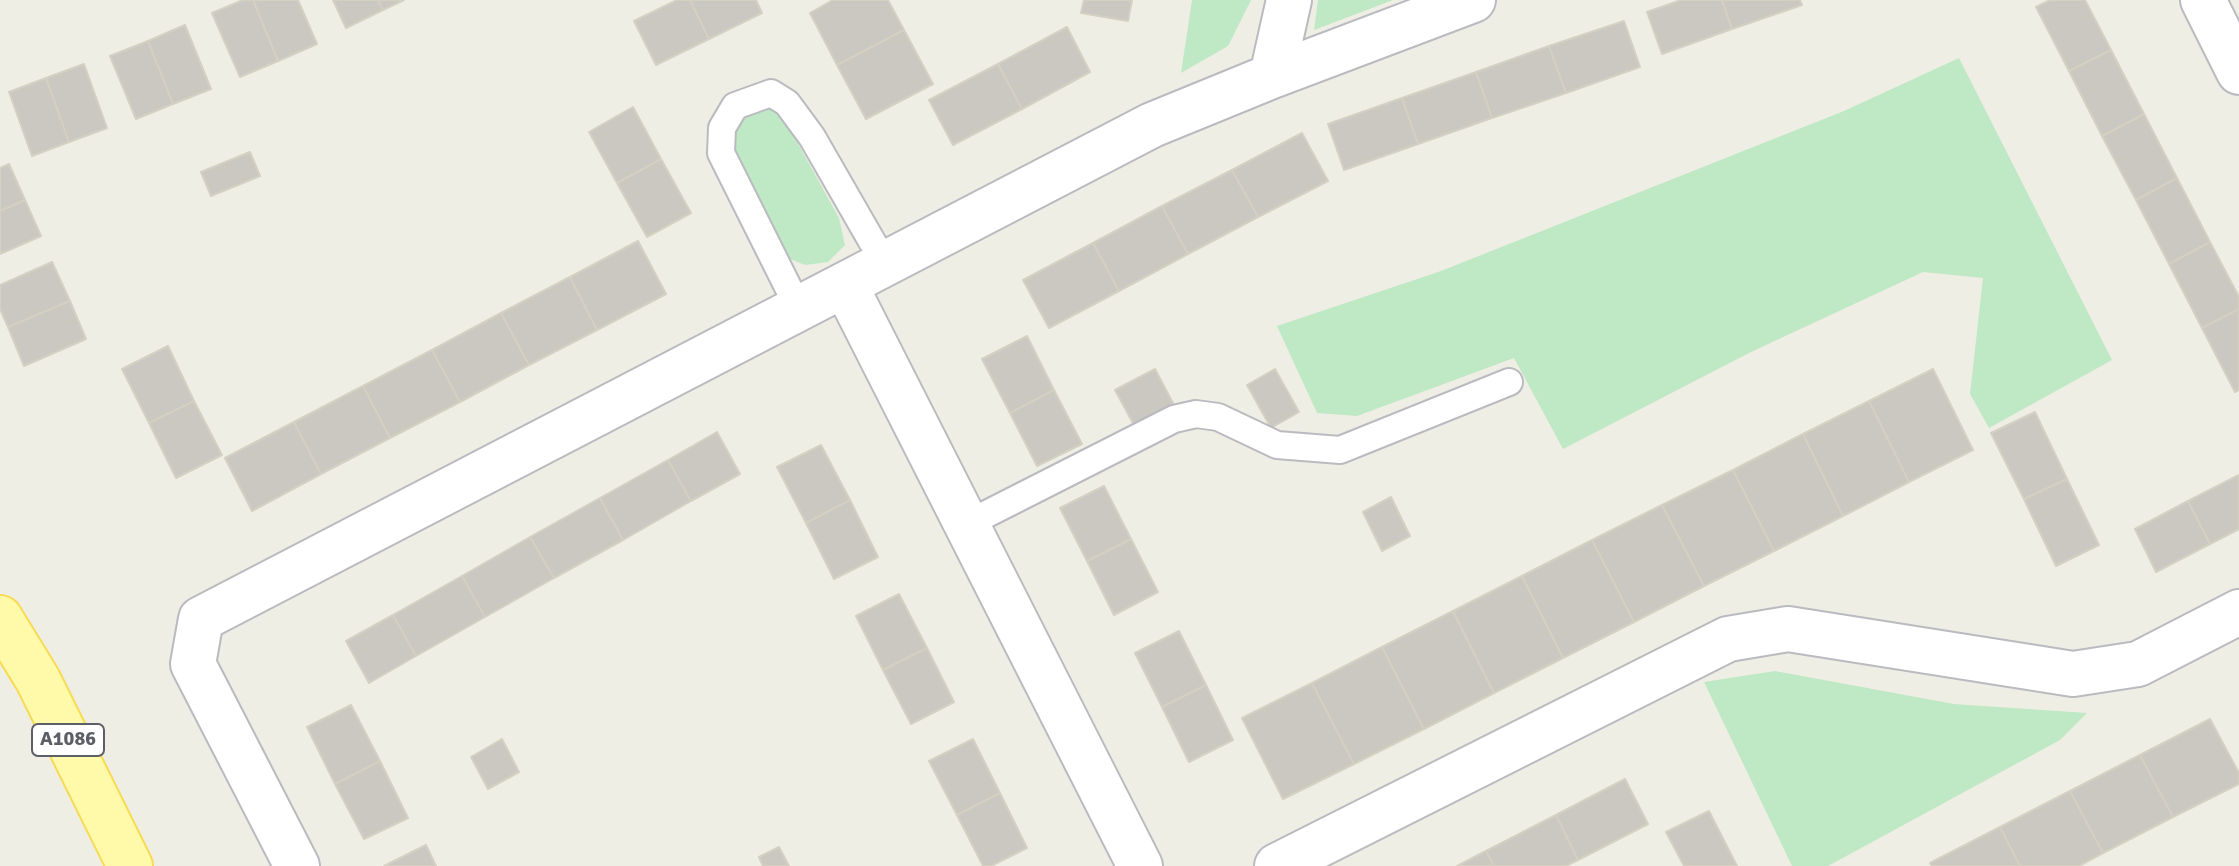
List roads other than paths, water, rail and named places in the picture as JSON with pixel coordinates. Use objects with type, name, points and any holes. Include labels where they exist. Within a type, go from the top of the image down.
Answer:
[{"type":"main road","name":"A1086","points":[[0,618],[38,680],[130,866]]},
{"type":"street","points":[[1272,76],[1289,0]]},
{"type":"street","points":[[297,866],[193,664],[201,619],[1152,125],[1473,0]]},
{"type":"street","points":[[2203,0],[2239,72]]},
{"type":"street","points":[[845,285],[1140,866]]},
{"type":"street","points":[[1277,866],[1728,639],[1788,629],[2073,674],[2138,664],[2239,612]]},
{"type":"lane","points":[[799,309],[721,153],[722,128],[735,106],[771,93],[787,103],[812,137],[885,264]]},
{"type":"lane","points":[[967,524],[1174,419],[1196,414],[1218,417],[1277,445],[1340,450],[1509,382]]}]
